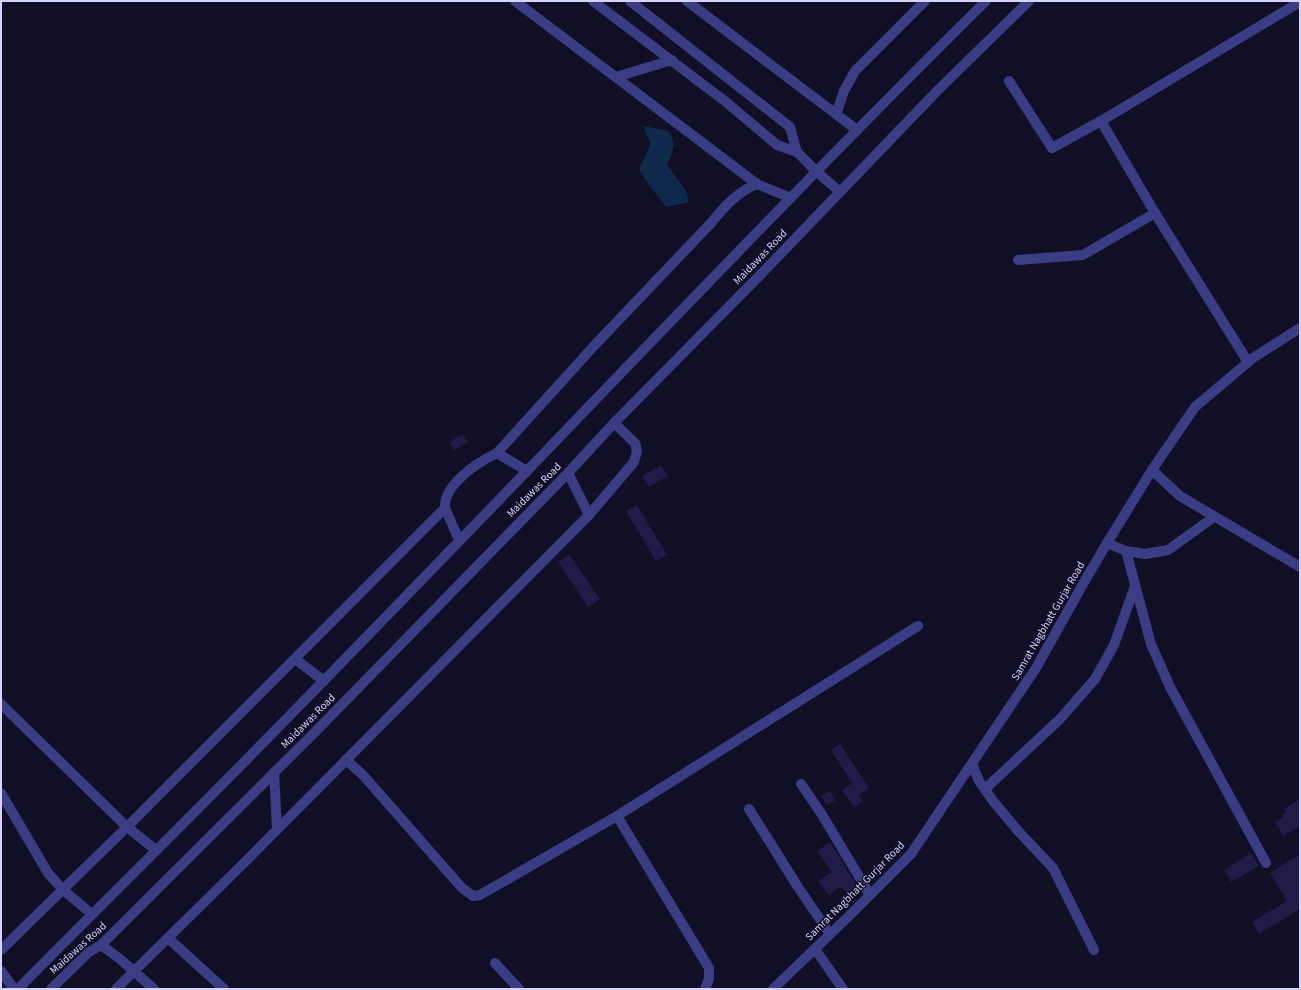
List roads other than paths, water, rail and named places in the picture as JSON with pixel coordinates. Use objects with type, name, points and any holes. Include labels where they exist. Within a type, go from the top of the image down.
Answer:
[{"type":"street","points":[[515,1],[757,184],[791,198]]},
{"type":"street","points":[[593,1],[726,102],[777,145],[797,152],[816,172],[840,192]]},
{"type":"street","points":[[630,1],[790,127],[797,152]]},
{"type":"street","points":[[687,1],[857,130]]},
{"type":"street","points":[[836,114],[844,91],[855,71],[925,1]]},
{"type":"street","name":"Maidawas Road","points":[[18,989],[324,681],[816,172],[986,1]]},
{"type":"street","name":"Maidawas Road","points":[[51,989],[89,952],[100,945],[274,772],[568,473],[614,423],[937,91],[1030,1]]},
{"type":"street","points":[[1009,82],[1052,148],[1101,122],[1300,2]]},
{"type":"street","points":[[616,77],[672,60]]},
{"type":"street","points":[[1101,122],[1155,213],[1248,362]]},
{"type":"street","points":[[459,540],[445,508],[444,501],[450,490],[469,469],[486,458],[497,454],[599,341],[711,224],[725,206],[746,188],[757,184]]},
{"type":"street","points":[[1018,260],[1083,254],[1155,213]]},
{"type":"street","name":"Samrat Nagbhatt Gurjar Road","points":[[773,989],[850,916],[911,854],[1036,668],[1107,543],[1152,470],[1195,407],[1248,362],[1300,328]]},
{"type":"street","points":[[116,989],[277,830],[589,515],[634,462],[637,451],[635,443],[614,423]]},
{"type":"street","points":[[497,454],[526,471]]},
{"type":"street","points":[[1152,470],[1180,496],[1300,567]]},
{"type":"street","points":[[568,473],[589,515]]},
{"type":"street","points":[[1,950],[127,827],[445,508]]},
{"type":"street","points":[[1107,543],[1126,552],[1145,554],[1168,550],[1214,517]]},
{"type":"street","points":[[1126,552],[1151,644],[1170,687],[1266,863]]},
{"type":"street","points":[[985,790],[1060,719],[1095,679],[1114,645],[1135,586]]},
{"type":"street","points":[[346,760],[363,775],[462,888],[473,896],[480,895],[617,816],[918,626]]},
{"type":"street","points":[[295,659],[324,681]]},
{"type":"street","points":[[1,704],[127,827],[156,850]]},
{"type":"street","points":[[972,764],[979,781],[985,790],[1019,832],[1053,868],[1094,950]]},
{"type":"street","points":[[274,772],[277,830]]},
{"type":"street","points":[[801,784],[821,813],[870,895]]},
{"type":"street","points":[[1,793],[48,873],[63,890],[92,914]]},
{"type":"street","points":[[748,809],[830,934]]},
{"type":"street","points":[[617,816],[709,968],[709,979],[705,989]]},
{"type":"street","points":[[168,938],[224,989]]},
{"type":"street","points":[[100,945],[120,959],[154,989]]},
{"type":"street","points":[[815,949],[842,989]]},
{"type":"street","points":[[495,963],[519,989]]},
{"type":"street","points":[[1,970],[14,989]]},
{"type":"water","points":[[643,126],[669,131],[673,141],[673,148],[667,165],[686,191],[689,202],[666,207],[639,169],[651,144]]}]
